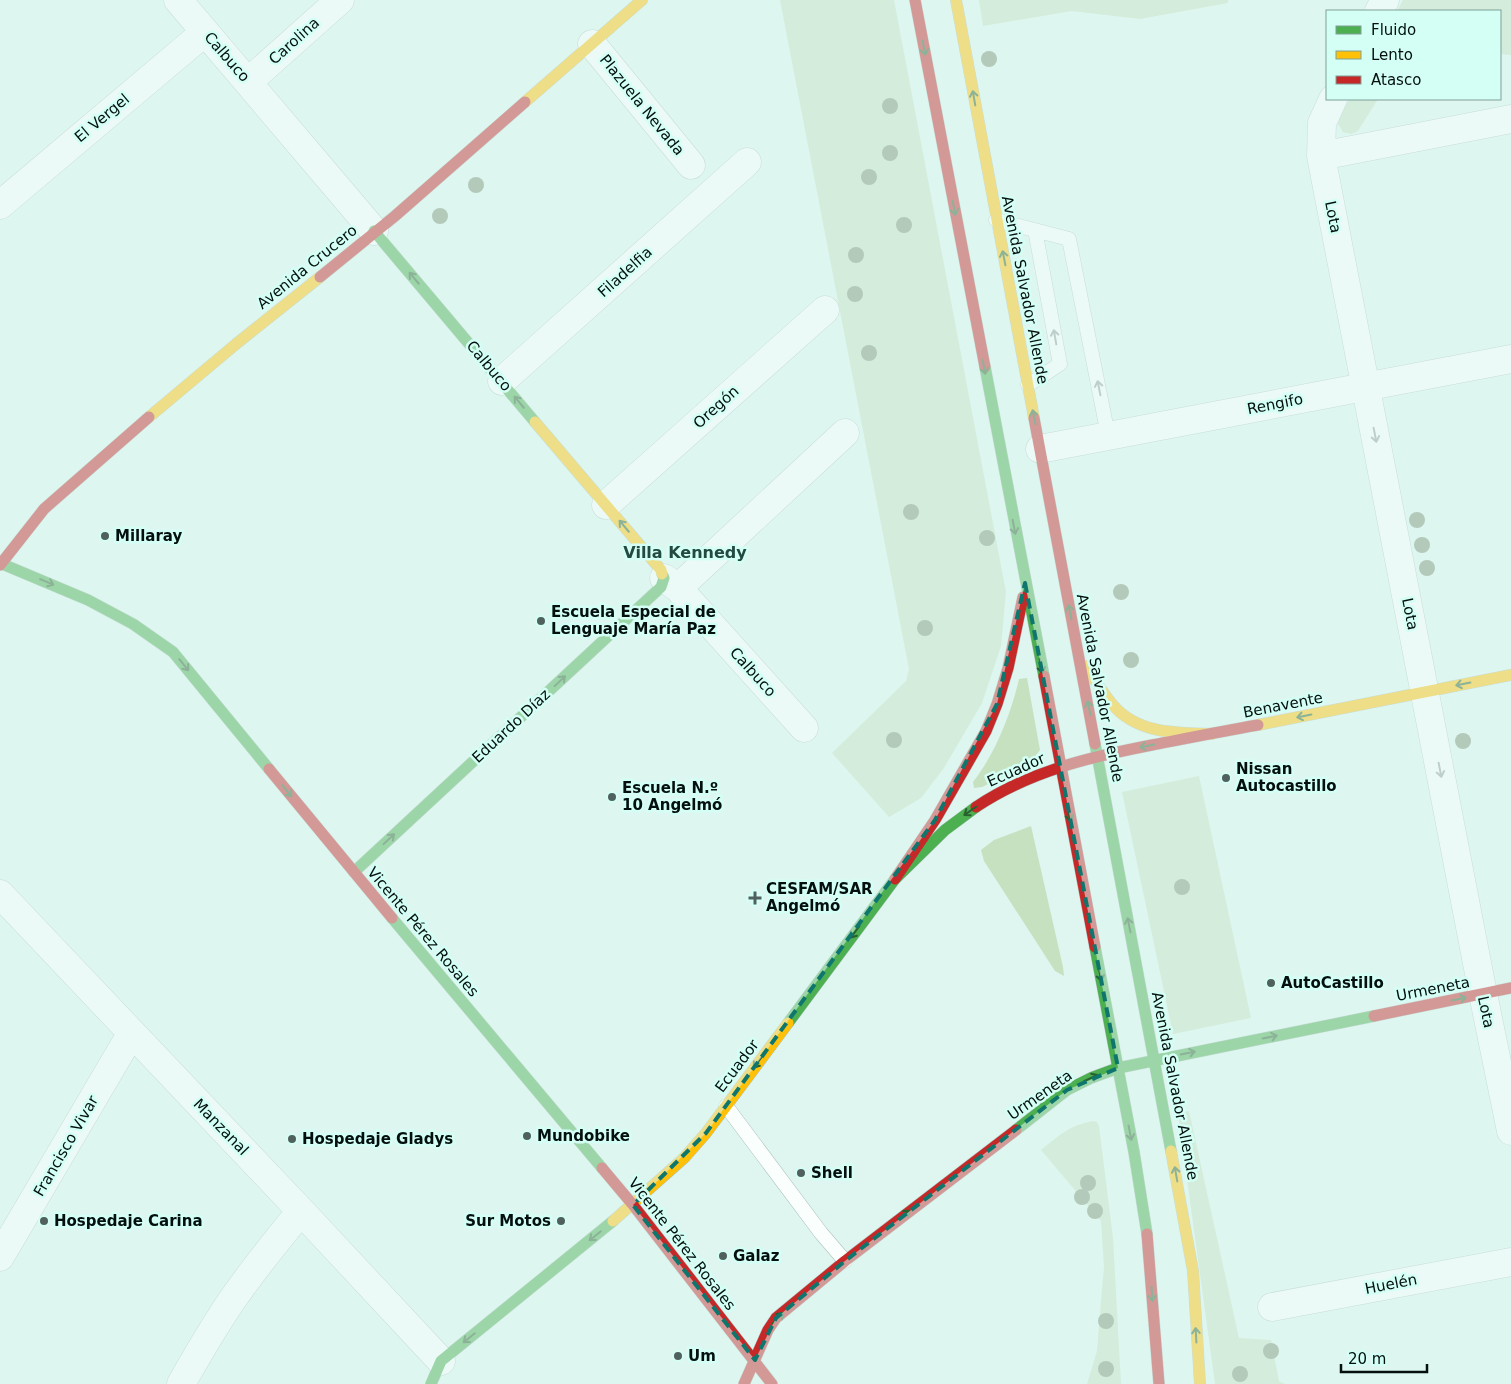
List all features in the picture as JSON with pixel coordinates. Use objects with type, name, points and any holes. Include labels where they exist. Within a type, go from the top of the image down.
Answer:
[{"type":"main road","name":"Avenida Crucero","points":[[0,562],[44,509],[85,472],[236,344],[395,216],[642,0]]},
{"type":"main road","points":[[915,0],[1134,1152],[1148,1243],[1159,1384]]},
{"type":"main road","name":"Avenida Salvador Allende","points":[[956,0],[1193,1271],[1200,1384]]},
{"type":"main road","name":"Calbuco","points":[[374,232],[671,583]]},
{"type":"main road","name":"Vicente Pérez Rosales","points":[[0,562],[88,600],[133,624],[173,652],[354,872],[633,1205],[772,1384]]},
{"type":"main road","name":"Eduardo Díaz","points":[[354,872],[662,587],[671,583]]},
{"type":"main road","points":[[895,879],[935,820],[986,731],[1008,668],[1025,583]]},
{"type":"main road","points":[[1079,660],[1093,676],[1103,693],[1124,716],[1142,726],[1157,730],[1212,734]]},
{"type":"main road","name":"Benavente","points":[[1061,766],[1097,756],[1511,675]]},
{"type":"main road","name":"Ecuador","points":[[436,1373],[633,1205],[684,1158],[706,1133],[895,879],[945,830],[971,810],[997,794],[1061,766]]},
{"type":"main road","name":"Urmeneta","points":[[744,1384],[768,1330],[776,1318],[845,1261],[1068,1090],[1091,1078],[1118,1068],[1154,1060],[1511,988]]},
{"type":"street","name":"Calbuco","points":[[178,0],[374,232]]},
{"type":"street","name":"Carolina","points":[[248,82],[340,0]]},
{"type":"street","name":"El Vergel","points":[[0,205],[205,32]]},
{"type":"street","name":"Plazuela Nevada","points":[[592,44],[691,165]]},
{"type":"street","name":"Lota","points":[[1333,100],[1322,123],[1321,156],[1511,1131]]},
{"type":"street","points":[[1321,156],[1511,119]]},
{"type":"street","name":"Filadelfia","points":[[502,381],[747,162]]},
{"type":"street","name":"Oregón","points":[[606,505],[825,310]]},
{"type":"street","name":"Rengifo","points":[[1040,449],[1511,359]]},
{"type":"street","name":"Eduardo Díaz","points":[[671,583],[844,433]]},
{"type":"street","name":"Calbuco","points":[[671,583],[804,728]]},
{"type":"street","name":"Manzanal","points":[[0,894],[301,1211],[436,1373]]},
{"type":"street","name":"Francisco Vivar","points":[[0,1257],[132,1034]]},
{"type":"street","points":[[181,1384],[205,1342],[235,1296],[301,1211]]},
{"type":"street","name":"Huelén","points":[[1272,1307],[1511,1262]]},
{"type":"lane","points":[[996,220],[1069,239],[1108,435]]},
{"type":"lane","points":[[1028,385],[1060,364],[1035,230]]},
{"type":"lane","points":[[726,1106],[821,1233],[845,1261]]},
{"type":"highlighted area","points":[[1025,583],[1118,1068],[1067,1090],[845,1261],[776,1318],[755,1360],[633,1205],[706,1133],[935,820],[997,704]]},
{"type":"green space","points":[[780,0],[894,0],[1006,592],[1001,646],[982,703],[944,768],[921,798],[889,817],[832,753],[906,681],[909,669]]},
{"type":"green space","points":[[979,0],[1228,0],[1228,3],[1140,19],[1072,11],[983,26]]},
{"type":"green space","points":[[1403,0],[1511,0],[1511,55],[1501,54],[1501,10],[1398,10]]},
{"type":"green space","points":[[1349,100],[1377,100],[1358,131],[1351,134],[1343,132],[1338,124],[1341,112]]},
{"type":"green space","points":[[1027,678],[1040,750],[1028,765],[982,787],[974,788],[973,782],[988,759],[1001,733],[1012,706],[1019,679]]},
{"type":"green space","points":[[1199,776],[1251,1018],[1173,1034],[1122,792]]},
{"type":"green space","points":[[1031,826],[1064,976],[1055,971],[984,861],[981,850],[994,840]]},
{"type":"green space","points":[[1189,1111],[1239,1338],[1271,1340],[1279,1381],[1285,1384],[1215,1384],[1178,1113]]},
{"type":"green space","points":[[1094,1121],[1099,1126],[1113,1238],[1121,1384],[1087,1384],[1097,1351],[1104,1267],[1101,1221],[1041,1150],[1071,1128]]},
{"type":"traffic: fast","points":[[374,231],[535,422]]},
{"type":"traffic: fast","points":[[985,367],[1044,676]]},
{"type":"traffic: fast","points":[[0,563],[88,600],[133,624],[173,652],[269,769]]},
{"type":"traffic: fast","points":[[354,872],[661,587],[664,578],[662,574]]},
{"type":"traffic: fast","points":[[1095,744],[1171,1151]]},
{"type":"traffic: fast","points":[[788,1023],[895,879],[945,830],[976,807]]},
{"type":"traffic: fast","points":[[392,918],[602,1168]]},
{"type":"traffic: fast","points":[[1095,947],[1134,1152],[1147,1234]]},
{"type":"traffic: fast","points":[[1016,1130],[1067,1090],[1091,1078],[1118,1068],[1374,1016]]},
{"type":"traffic: fast","points":[[431,1384],[441,1361],[613,1221]]},
{"type":"traffic: slow","points":[[525,102],[642,0]]},
{"type":"traffic: slow","points":[[956,0],[1034,418]]},
{"type":"traffic: slow","points":[[149,417],[320,277]]},
{"type":"traffic: slow","points":[[535,422],[661,570],[662,574]]},
{"type":"traffic: slow","points":[[1085,666],[1112,704],[1133,721],[1158,730],[1212,734]]},
{"type":"traffic: slow","points":[[1258,725],[1511,675]]},
{"type":"traffic: slow","points":[[613,1221],[684,1158],[706,1133],[788,1023]]},
{"type":"traffic: slow","points":[[1171,1151],[1193,1271],[1200,1384]]},
{"type":"traffic: jam","points":[[915,0],[985,367]]},
{"type":"traffic: jam","points":[[320,277],[395,216],[525,102]]},
{"type":"traffic: jam","points":[[0,565],[44,509],[149,417]]},
{"type":"traffic: jam","points":[[1034,418],[1095,744]]},
{"type":"traffic: jam","points":[[895,879],[935,820],[986,731],[1008,668],[1023,597]]},
{"type":"traffic: jam","points":[[1044,676],[1095,947]]},
{"type":"traffic: jam","points":[[976,807],[1018,784],[1083,760],[1258,725]]},
{"type":"traffic: jam","points":[[269,769],[392,918]]},
{"type":"traffic: jam","points":[[1374,1016],[1511,988]]},
{"type":"traffic: jam","points":[[744,1384],[768,1330],[776,1318],[845,1261],[1016,1130]]},
{"type":"traffic: jam","points":[[602,1168],[772,1384]]},
{"type":"traffic: jam","points":[[1147,1234],[1159,1384]]},
{"type":"place","name":"Millaray","points":[[105,536]]},
{"type":"place","name":"Escuela Especial de Lenguaje María Paz","points":[[541,621]]},
{"type":"place","name":"Nissan Autocastillo","points":[[1226,778]]},
{"type":"place","name":"Escuela N.º 10 Angelmó","points":[[612,797]]},
{"type":"place","name":"CESFAM/SAR Angelmó","points":[[755,898]]},
{"type":"place","name":"AutoCastillo","points":[[1271,983]]},
{"type":"place","name":"Mundobike","points":[[527,1136]]},
{"type":"place","name":"Hospedaje Gladys","points":[[292,1139]]},
{"type":"place","name":"Shell","points":[[801,1173]]},
{"type":"place","name":"Hospedaje Carina","points":[[44,1221]]},
{"type":"place","name":"Sur Motos","points":[[561,1221]]},
{"type":"place","name":"Galaz","points":[[723,1256]]},
{"type":"place","name":"Um","points":[[678,1356]]},
{"type":"district","name":"Villa Kennedy","points":[[685,552]]}]
